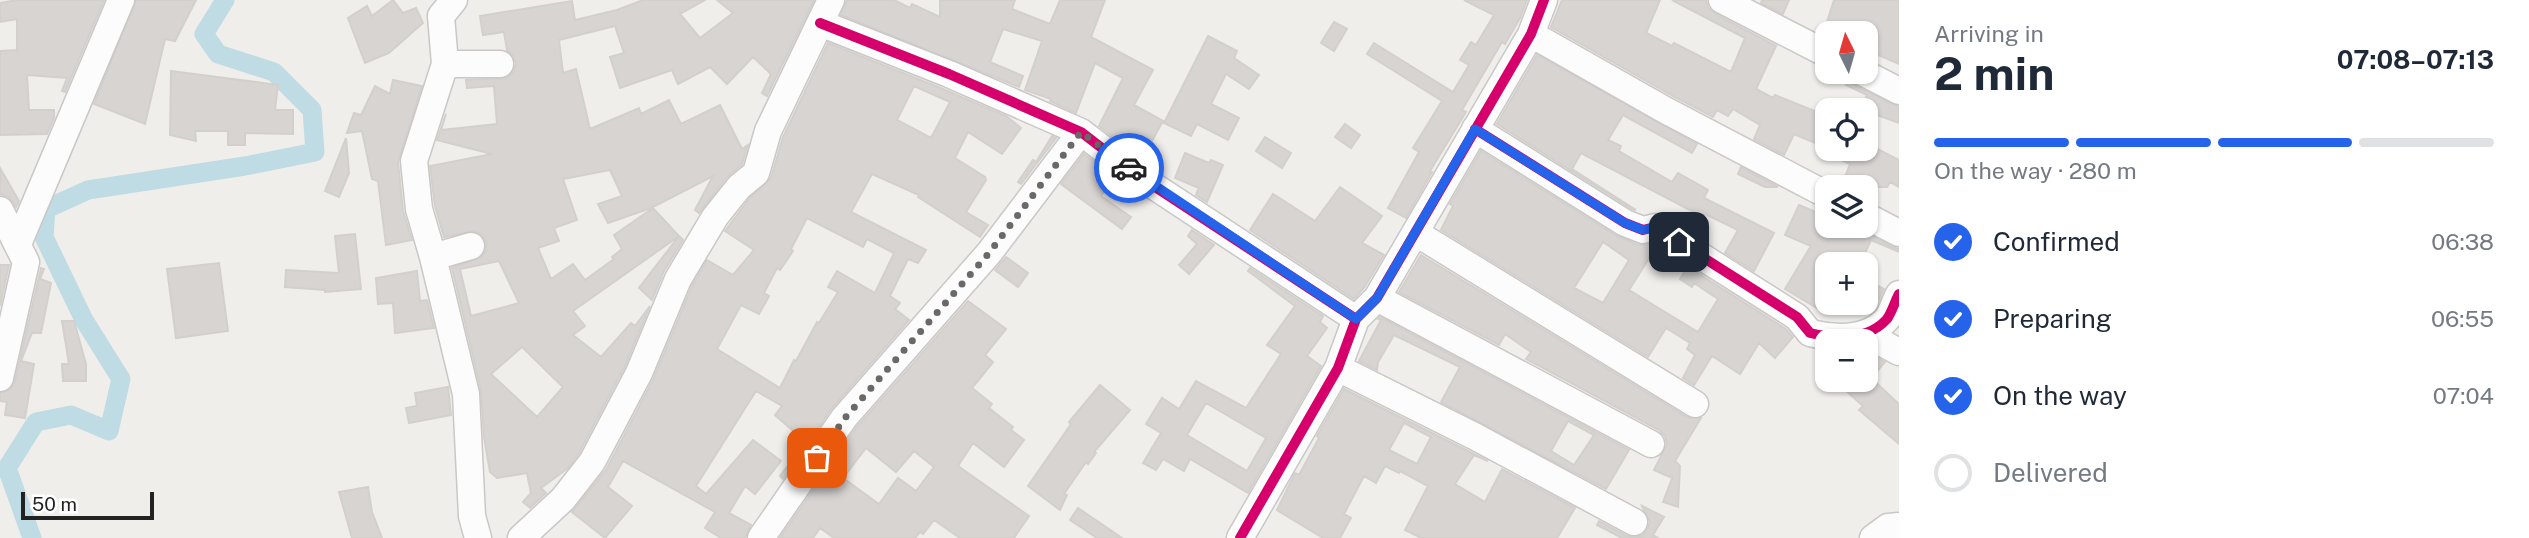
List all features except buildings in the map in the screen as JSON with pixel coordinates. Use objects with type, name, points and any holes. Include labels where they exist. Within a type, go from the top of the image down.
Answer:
[{"type":"street","points":[[18,244],[121,0]]},
{"type":"street","points":[[454,0],[441,16],[444,64],[414,161],[419,209],[466,394],[472,516],[478,538]]},
{"type":"street","points":[[1240,538],[1338,368],[1356,319],[1377,298],[1416,233],[1531,34],[1544,0]]},
{"type":"street","points":[[1722,0],[1815,48]]},
{"type":"street","points":[[520,538],[564,499],[592,462],[639,373],[678,279],[715,217],[739,187],[756,173],[768,131],[826,12],[949,74],[1081,132],[1137,175],[1356,319]]},
{"type":"street","points":[[1531,34],[1665,110],[1815,189]]},
{"type":"street","points":[[444,64],[500,64]]},
{"type":"street","points":[[1878,80],[1899,91]]},
{"type":"street","points":[[1475,129],[1625,223],[1643,230],[1655,227],[1797,317],[1810,333],[1815,334]]},
{"type":"street","points":[[761,538],[845,418],[989,253],[1081,132]]},
{"type":"street","points":[[0,210],[26,262],[0,378]]},
{"type":"street","points":[[1878,222],[1899,233]]},
{"type":"street","points":[[1416,233],[1695,404]]},
{"type":"street","points":[[433,257],[471,246]]},
{"type":"street","points":[[1873,329],[1887,318],[1899,294]]},
{"type":"street","points":[[1377,298],[1651,444]]},
{"type":"street","points":[[1878,341],[1899,352]]},
{"type":"street","points":[[1338,368],[1634,523]]},
{"type":"street","points":[[1872,538],[1888,527],[1899,526]]},
{"type":"waterway","points":[[32,538],[7,468],[36,422],[71,415],[109,431],[121,379],[84,320],[44,237],[46,209],[88,190],[245,166],[315,152],[312,110],[274,72],[218,54],[204,34],[225,0]]},
{"type":"cycle path","points":[[1240,538],[1338,368],[1356,319],[1377,298],[1531,34],[1544,0]]},
{"type":"cycle path","points":[[820,23],[949,74],[1081,132],[1137,175],[1356,319]]},
{"type":"cycle path","points":[[1475,129],[1625,223],[1643,230],[1655,227],[1797,317],[1810,333],[1841,337],[1861,335],[1887,319],[1899,294]]},
{"type":"way so far","points":[[817,458],[845,418],[989,253],[1081,132],[1129,168]]},
{"type":"route","points":[[1129,168],[1356,319],[1377,298],[1475,129],[1625,223],[1643,230],[1655,227],[1679,242]]}]
